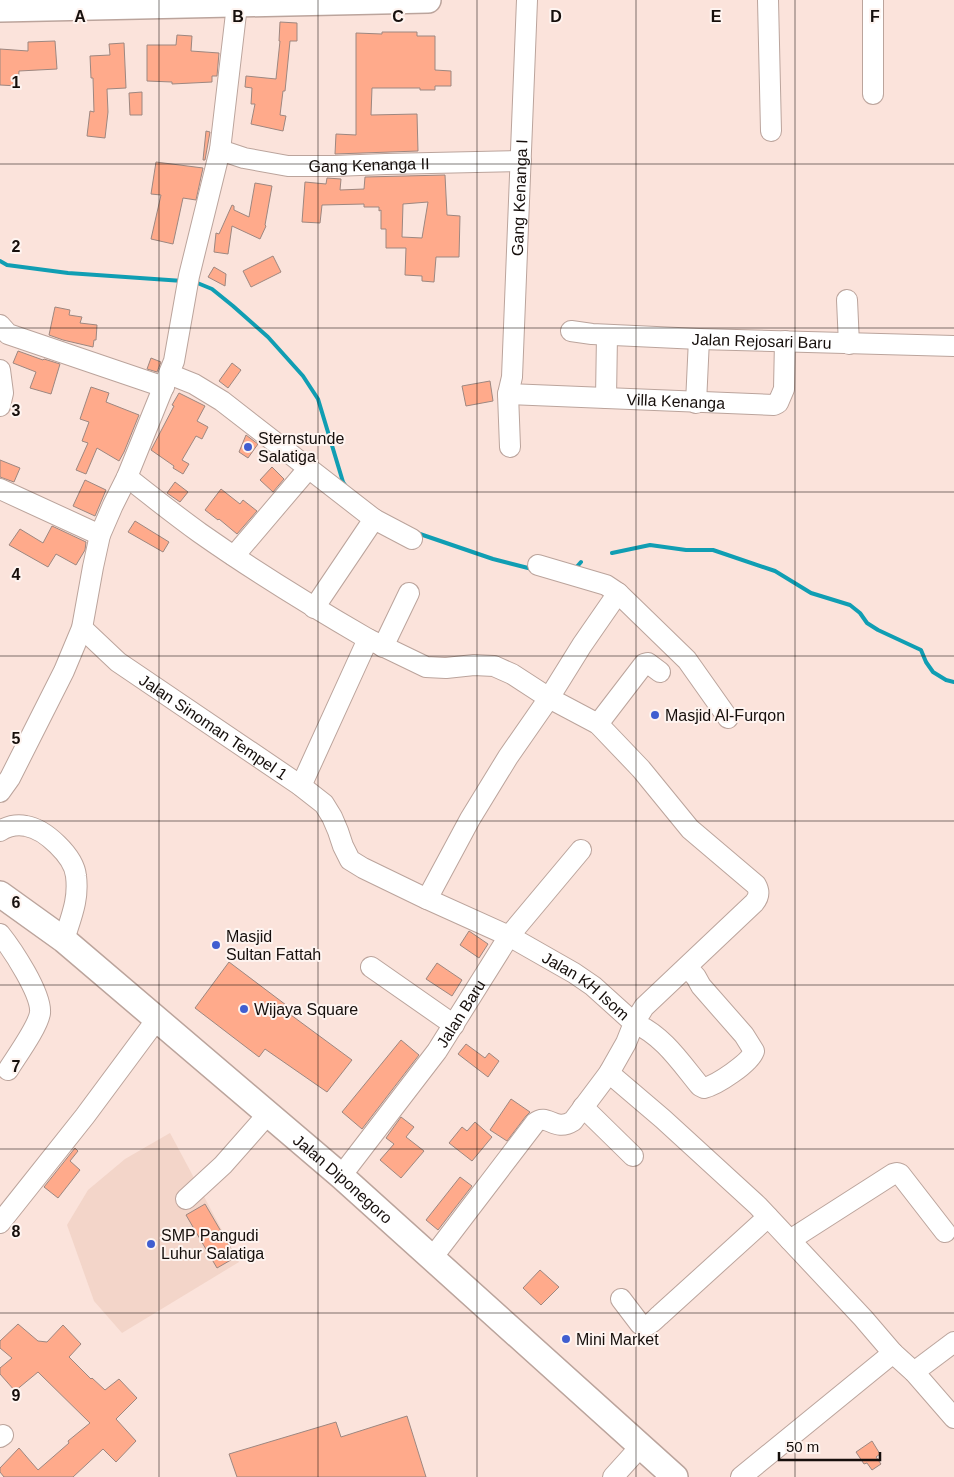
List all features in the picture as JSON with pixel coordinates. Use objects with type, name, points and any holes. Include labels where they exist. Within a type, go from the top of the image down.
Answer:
[{"type":"main road","points":[[0,9],[52,4],[237,5],[428,0]]},
{"type":"main road","name":"Jalan Diponegoro","points":[[0,894],[64,940],[341,1176],[675,1477]]},
{"type":"street","name":"Gang Kenanga I","points":[[508,394],[512,377],[527,0]]},
{"type":"street","points":[[768,0],[771,131]]},
{"type":"street","points":[[873,0],[873,94]]},
{"type":"street","points":[[0,792],[10,778],[64,670],[82,628],[100,535],[127,477],[144,431],[174,361],[188,285],[220,150],[237,5]]},
{"type":"street","name":"Gang Kenanga II","points":[[220,150],[244,158],[288,166],[521,161]]},
{"type":"street","points":[[847,300],[849,344]]},
{"type":"street","points":[[0,325],[8,334],[166,381],[194,384],[208,391],[374,519],[412,539]]},
{"type":"street","name":"Jalan Rejosari Baru","points":[[571,331],[699,339],[954,346]]},
{"type":"street","points":[[606,334],[606,398]]},
{"type":"street","points":[[696,402],[699,339]]},
{"type":"street","name":"Villa Kenanga","points":[[508,394],[774,405],[778,404],[784,389],[785,341]]},
{"type":"street","points":[[0,370],[3,393],[0,406]]},
{"type":"street","points":[[508,394],[510,447]]},
{"type":"street","points":[[234,556],[308,469]]},
{"type":"street","points":[[127,477],[234,556],[314,608],[375,643],[426,667],[494,666],[512,674],[548,698],[598,724],[641,769],[690,829],[756,885],[758,889],[757,898],[754,903],[644,1007],[634,1023],[645,1027],[674,1052],[700,1086],[704,1088],[716,1083],[742,1065],[753,1055],[754,1051],[744,1035],[687,967]]},
{"type":"street","points":[[0,489],[100,535]]},
{"type":"street","points":[[314,608],[374,519]]},
{"type":"street","points":[[538,565],[568,573],[613,593],[687,660],[728,718]]},
{"type":"street","points":[[302,786],[375,643],[409,593]]},
{"type":"street","points":[[427,899],[470,819],[508,757],[582,645],[613,593]]},
{"type":"street","name":"Jalan Sinoman Tempel 1","points":[[82,628],[118,662],[302,786],[324,804],[338,831]]},
{"type":"street","points":[[598,724],[644,664],[648,663],[660,672]]},
{"type":"street","points":[[0,831],[8,826],[27,826],[40,831],[63,849],[72,862],[76,874],[76,903],[64,940]]},
{"type":"street","name":"Jalan KH Isom","points":[[338,831],[350,860],[427,899],[509,936],[574,973],[593,986],[634,1023],[626,1043],[609,1073],[573,1121],[567,1124],[556,1125],[549,1120],[538,1120],[432,1258]]},
{"type":"street","name":"Jalan Baru","points":[[341,1176],[437,1052],[509,936],[581,850]]},
{"type":"street","points":[[0,934],[32,984],[39,1001],[40,1013],[35,1025],[8,1070]]},
{"type":"street","points":[[371,967],[454,1025]]},
{"type":"street","points":[[0,1223],[85,1116],[157,1019]]},
{"type":"street","points":[[609,1073],[664,1119],[768,1217],[863,1318],[893,1353],[914,1372],[954,1418]]},
{"type":"street","points":[[583,1107],[633,1156]]},
{"type":"street","points":[[186,1199],[223,1165],[268,1114]]},
{"type":"street","points":[[790,1240],[897,1172],[945,1232]]},
{"type":"street","points":[[621,1299],[640,1324],[647,1326],[768,1217]]},
{"type":"street","points":[[914,1372],[954,1342]]},
{"type":"street","points":[[741,1477],[893,1353]]},
{"type":"street","points":[[613,1477],[641,1446]]},
{"type":"shaded area","name":"SMP Pangudi Luhur Salatiga","points":[[170,1133],[239,1262],[122,1333],[94,1301],[67,1225],[88,1190],[125,1159]]},
{"type":"building","points":[[280,22],[297,23],[297,41],[290,41],[285,91],[283,91],[280,115],[286,116],[283,131],[251,124],[255,104],[251,104],[252,88],[245,87],[246,76],[276,79]]},
{"type":"building","points":[[382,32],[417,32],[417,36],[435,36],[435,70],[451,71],[451,86],[435,86],[435,90],[420,90],[420,88],[372,88],[371,115],[417,114],[418,151],[335,154],[336,134],[356,135],[356,33],[382,34]]},
{"type":"building","points":[[177,35],[192,36],[191,51],[219,53],[217,76],[212,76],[212,82],[172,84],[172,82],[147,81],[147,45],[176,45]]},
{"type":"building","points":[[55,41],[57,69],[19,71],[18,86],[0,85],[0,49],[28,51],[28,42]]},
{"type":"building","points":[[124,43],[126,88],[107,89],[108,112],[105,138],[87,136],[90,111],[94,112],[90,56],[110,55],[109,44]]},
{"type":"building","points":[[142,92],[142,115],[130,115],[129,93]]},
{"type":"building","points":[[206,131],[210,132],[205,160],[203,160]]},
{"type":"building","points":[[156,162],[203,168],[196,200],[183,198],[173,244],[151,239],[161,195],[151,194]]},
{"type":"building","points":[[445,175],[447,215],[460,216],[459,257],[436,257],[434,282],[422,281],[422,276],[405,275],[406,248],[386,248],[386,229],[381,229],[381,210],[379,211],[379,207],[364,207],[364,204],[322,205],[320,223],[302,222],[305,182],[326,184],[327,178],[341,179],[340,190],[364,189],[365,177]],"holes":[[[428,202],[422,238],[402,237],[403,204]]]},
{"type":"building","points":[[255,183],[272,186],[266,226],[260,239],[232,226],[228,254],[214,252],[216,233],[219,234],[232,205],[234,210],[249,217]]},
{"type":"building","points":[[273,256],[281,272],[251,287],[243,271]]},
{"type":"building","points":[[214,267],[226,274],[225,286],[208,277]]},
{"type":"building","points":[[55,307],[70,310],[69,315],[82,317],[80,323],[97,325],[96,340],[94,340],[93,347],[49,335]]},
{"type":"building","points":[[18,351],[60,364],[51,394],[30,388],[36,372],[13,363]]},
{"type":"building","points":[[151,358],[161,362],[157,372],[147,369]]},
{"type":"building","points":[[232,363],[241,370],[228,388],[219,381]]},
{"type":"building","points":[[490,381],[493,401],[466,406],[462,386]]},
{"type":"building","points":[[91,387],[109,393],[106,402],[139,415],[119,461],[97,448],[86,474],[76,470],[88,443],[82,441],[89,422],[80,419]]},
{"type":"building","points":[[179,393],[205,406],[197,421],[208,427],[202,439],[196,436],[182,460],[189,464],[183,474],[151,450]]},
{"type":"building","name":"Sternstunde Salatiga","points":[[246,435],[258,444],[248,458],[239,452]]},
{"type":"building","points":[[0,460],[20,468],[14,482],[0,477]]},
{"type":"building","points":[[272,467],[284,479],[273,492],[260,480]]},
{"type":"building","points":[[85,480],[106,490],[95,516],[73,506]]},
{"type":"building","points":[[175,482],[188,492],[180,502],[167,493]]},
{"type":"building","points":[[221,489],[240,504],[243,500],[257,511],[237,534],[205,510]]},
{"type":"building","points":[[135,521],[169,542],[163,552],[128,532]]},
{"type":"building","points":[[52,526],[86,542],[85,550],[76,565],[56,554],[48,567],[9,545],[20,529],[43,543]]},
{"type":"building","points":[[469,931],[488,944],[479,958],[460,945]]},
{"type":"building","points":[[229,962],[294,1011],[291,1015],[352,1060],[327,1092],[265,1049],[259,1057],[195,1008]]},
{"type":"building","points":[[437,963],[462,980],[452,996],[426,979]]},
{"type":"building","points":[[401,1040],[419,1055],[362,1129],[342,1112]]},
{"type":"building","points":[[466,1044],[485,1058],[489,1053],[499,1061],[488,1077],[458,1054]]},
{"type":"building","points":[[511,1099],[530,1112],[507,1141],[490,1130]]},
{"type":"building","points":[[401,1117],[414,1127],[406,1137],[424,1151],[401,1178],[380,1160],[394,1144],[386,1138]]},
{"type":"building","points":[[475,1122],[492,1137],[472,1161],[449,1143],[462,1127],[467,1131]]},
{"type":"building","points":[[75,1148],[78,1151],[70,1161],[80,1170],[58,1198],[44,1187]]},
{"type":"building","points":[[460,1177],[472,1186],[438,1230],[426,1220]]},
{"type":"building","points":[[205,1204],[236,1257],[217,1268],[186,1215]]},
{"type":"building","points":[[540,1270],[559,1287],[541,1305],[523,1288]]},
{"type":"building","points":[[18,1324],[38,1341],[47,1342],[63,1325],[81,1344],[69,1357],[91,1379],[105,1390],[119,1379],[137,1398],[116,1419],[136,1441],[116,1462],[103,1449],[73,1477],[4,1477],[0,1472],[0,1468],[19,1448],[38,1470],[90,1423],[38,1372],[15,1391],[0,1374],[0,1368],[12,1358],[0,1348],[0,1341]]},
{"type":"building","points":[[407,1416],[426,1477],[237,1477],[229,1454],[336,1422],[341,1437]]},
{"type":"building","points":[[872,1441],[880,1454],[876,1457],[881,1464],[872,1470],[867,1463],[864,1464],[856,1452]]},
{"type":"waterway","points":[[0,261],[7,265],[68,273],[183,281]]},
{"type":"waterway","points":[[195,282],[212,289],[233,306],[268,337],[303,376],[318,399],[343,482],[347,488]]},
{"type":"waterway","points":[[417,533],[493,559],[532,569]]},
{"type":"waterway","points":[[612,553],[650,545],[686,550],[713,550],[775,571],[811,593],[850,605],[860,613],[867,623],[878,630],[921,650],[933,672],[946,680],[954,682]]},
{"type":"waterway","points":[[574,570],[581,562]]},
{"type":"place","name":"Sternstunde Salatiga","points":[[248,447]]},
{"type":"place","name":"Masjid Al-Furqon","points":[[655,715]]},
{"type":"place","name":"Masjid Sultan Fattah","points":[[216,945]]},
{"type":"place","name":"Wijaya Square","points":[[244,1009]]},
{"type":"place","name":"SMP Pangudi Luhur Salatiga","points":[[151,1244]]},
{"type":"place","name":"Mini Market","points":[[566,1339]]}]
